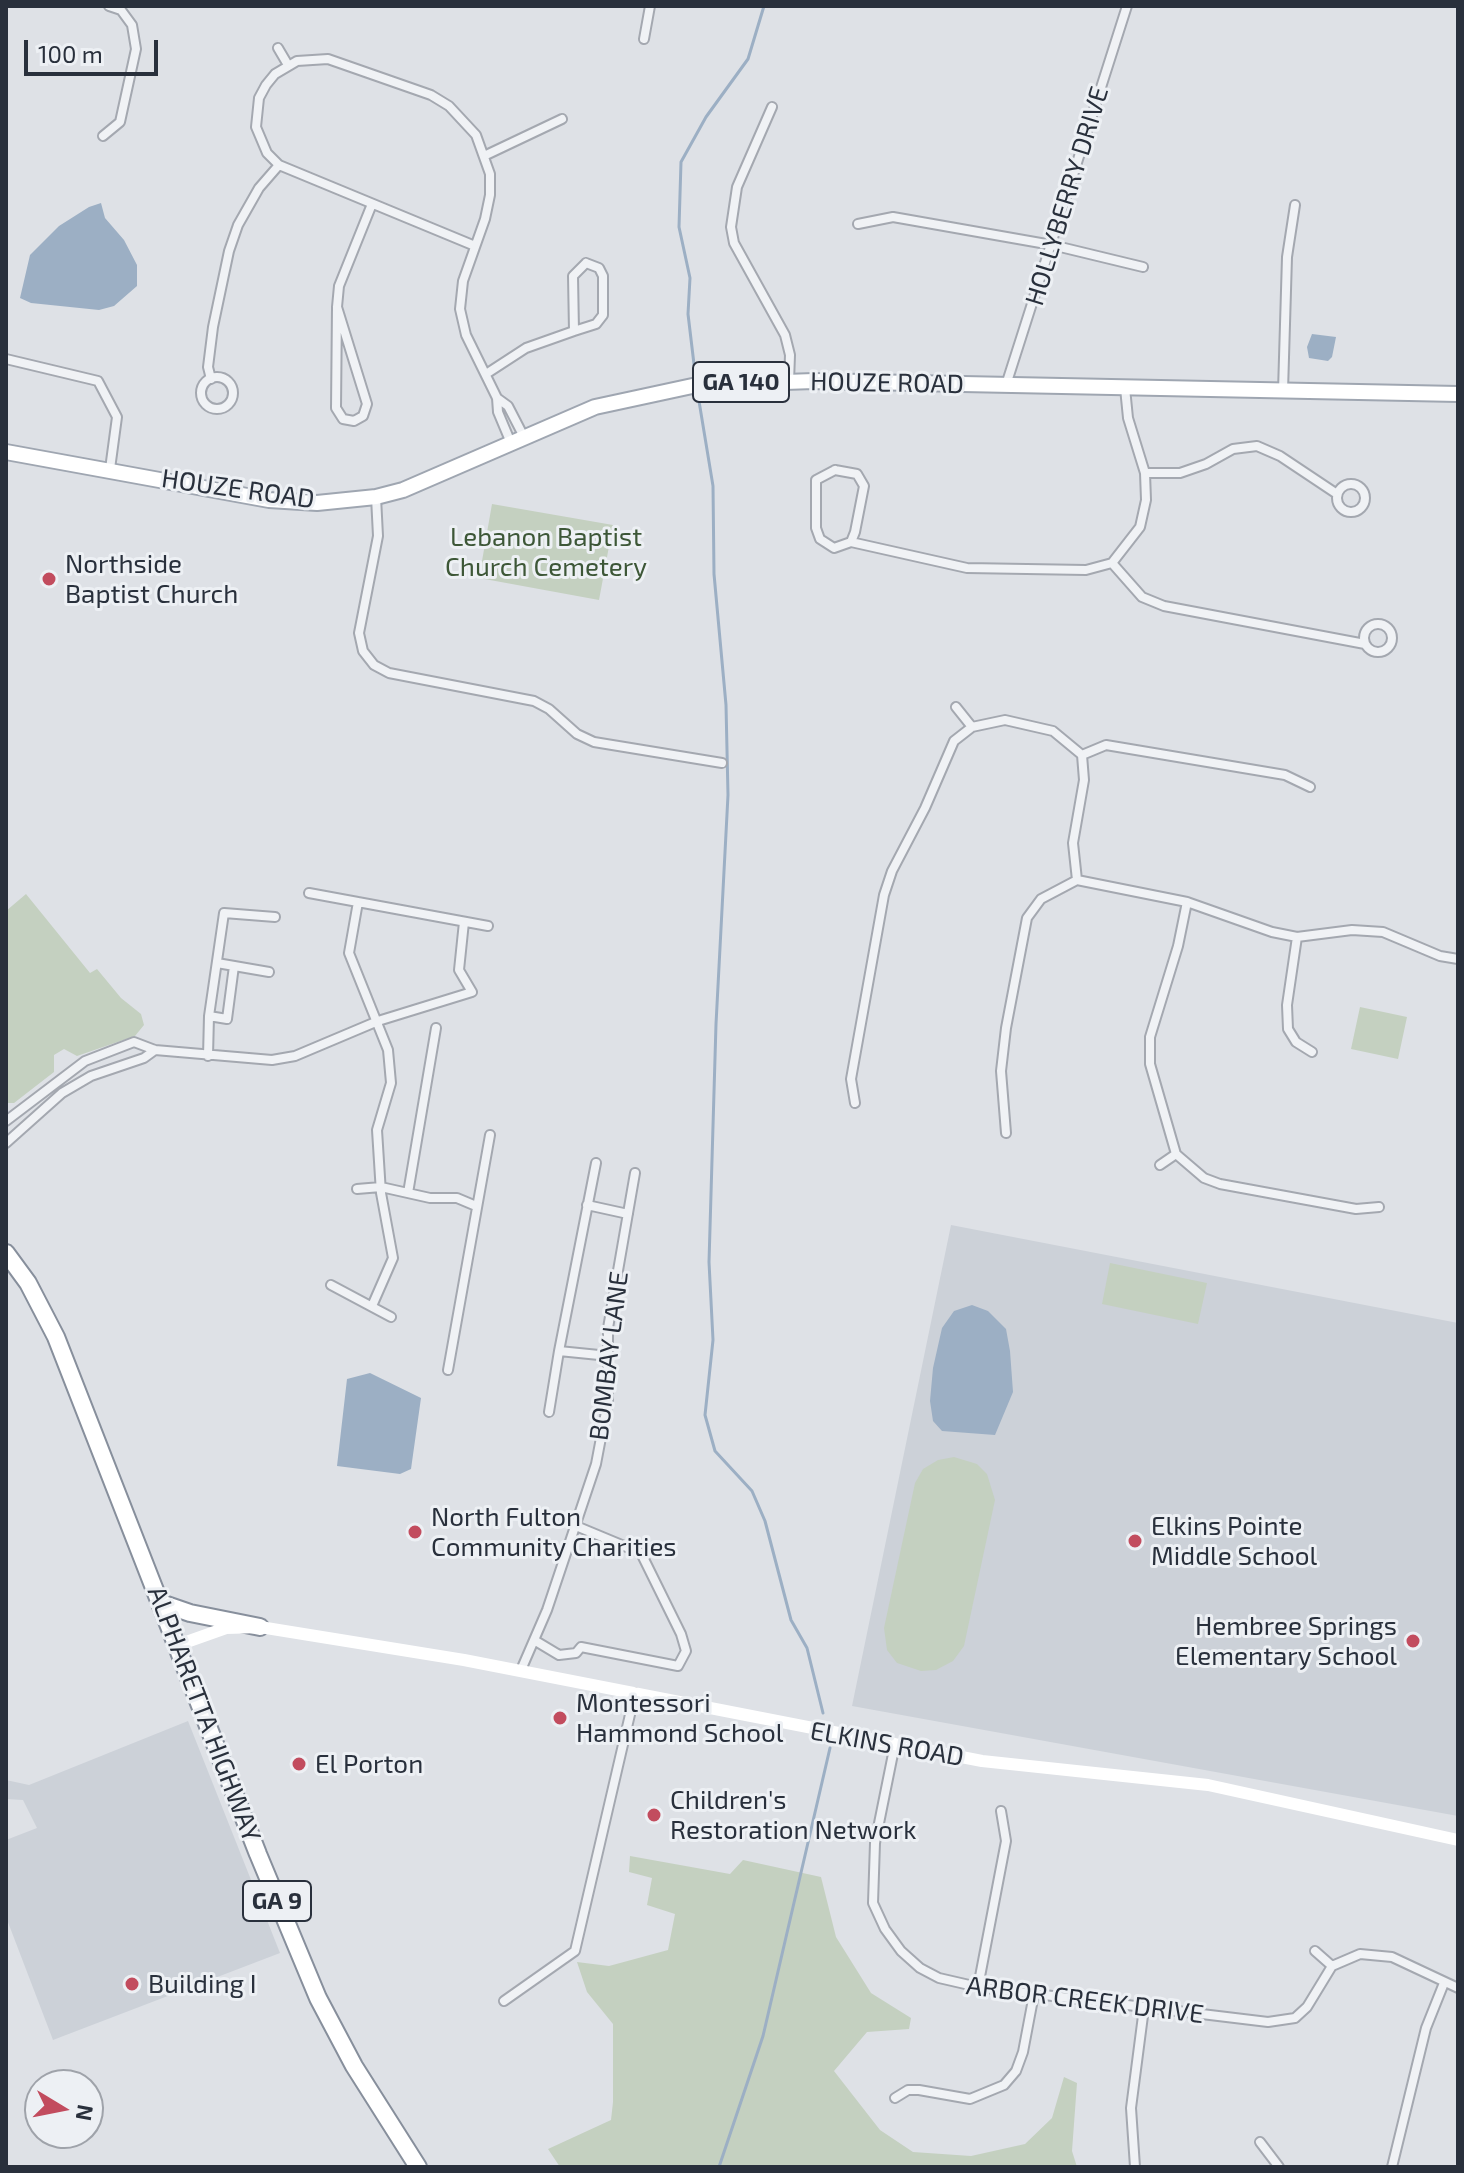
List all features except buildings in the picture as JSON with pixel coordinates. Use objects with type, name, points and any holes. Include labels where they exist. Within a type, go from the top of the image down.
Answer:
[{"type":"highway","name":"ALPHARETTA HIGHWAY","points":[[6,1253],[28,1283],[56,1336],[318,1998],[354,2066],[417,2167]]},
{"type":"highway","points":[[161,1603],[190,1613],[260,1627]]},
{"type":"main road","name":"HOUZE ROAD","points":[[6,452],[269,500],[312,503],[376,497],[428,480],[569,416],[635,396],[697,385],[789,382],[1458,394]]},
{"type":"street","points":[[103,136],[120,122],[136,49],[132,25],[121,10],[109,6]]},
{"type":"street","points":[[644,39],[650,6]]},
{"type":"street","name":"HOLLYBERRY DRIVE","points":[[1006,385],[1127,6]]},
{"type":"street","points":[[278,48],[288,65]]},
{"type":"street","points":[[475,246],[279,165],[260,140],[256,111],[266,85],[288,65],[307,59],[328,59],[431,95],[464,119],[484,156],[490,195],[475,246],[463,281],[460,309],[466,335],[497,398],[498,412],[517,440]]},
{"type":"street","points":[[772,107],[737,187],[731,227],[734,243],[785,335],[790,355],[789,382]]},
{"type":"street","points":[[484,156],[562,119]]},
{"type":"street","points":[[211,379],[208,367],[213,327],[229,251],[238,225],[259,188],[279,165]]},
{"type":"street","points":[[337,307],[367,404],[363,416],[354,421],[343,419],[336,408],[337,307],[339,286],[372,204]]},
{"type":"street","points":[[1283,391],[1287,257],[1295,205]]},
{"type":"street","points":[[858,224],[893,217],[1052,245],[1143,267]]},
{"type":"street","points":[[486,374],[526,348],[596,324],[603,315],[603,276],[591,264],[580,265],[573,276],[574,331]]},
{"type":"street","points":[[6,359],[98,381],[117,417],[110,469]]},
{"type":"street","points":[[851,542],[858,523],[864,486],[857,474],[835,470],[821,474],[816,480],[816,528],[820,539],[834,548],[851,542],[967,568],[1086,570],[1112,563],[1140,527],[1146,500],[1145,473],[1128,418],[1125,388]]},
{"type":"street","points":[[1145,473],[1180,473],[1206,464],[1233,449],[1257,446],[1280,456],[1337,494]]},
{"type":"street","points":[[376,497],[378,536],[359,633],[363,651],[374,665],[389,673],[534,701],[549,709],[577,734],[594,742],[722,763]]},
{"type":"street","points":[[1112,563],[1142,597],[1164,606],[1365,644]]},
{"type":"street","points":[[956,707],[972,727]]},
{"type":"street","points":[[855,1103],[851,1079],[884,895],[892,871],[925,808],[954,741],[972,727],[1005,720],[1053,731],[1082,755],[1084,780],[1073,843],[1077,880]]},
{"type":"street","points":[[1082,755],[1106,745],[1285,775],[1310,787]]},
{"type":"street","points":[[1006,1133],[1001,1071],[1027,918],[1041,899],[1077,880],[1187,902],[1272,932],[1297,937],[1352,930],[1383,932],[1440,956],[1458,959]]},
{"type":"street","points":[[309,893],[488,926]]},
{"type":"street","points":[[358,902],[349,953],[388,1050],[391,1083],[377,1130],[381,1187],[393,1258],[372,1306]]},
{"type":"street","points":[[1187,902],[1178,946],[1150,1037],[1150,1064],[1176,1154],[1204,1178],[1220,1184],[1356,1209],[1379,1207]]},
{"type":"street","points":[[208,1056],[209,1016],[224,913],[275,917]]},
{"type":"street","points":[[6,1121],[55,1080],[85,1061],[134,1042],[155,1050],[272,1060],[295,1056],[378,1021],[472,992],[459,970],[464,922]]},
{"type":"street","points":[[1297,937],[1287,1005],[1288,1029],[1296,1042],[1312,1052]]},
{"type":"street","points":[[217,963],[269,972]]},
{"type":"street","points":[[209,1016],[227,1019],[234,966]]},
{"type":"street","points":[[408,1193],[436,1028]]},
{"type":"street","points":[[6,1143],[62,1093],[91,1076],[144,1058],[155,1050]]},
{"type":"street","points":[[448,1370],[490,1135]]},
{"type":"street","points":[[1160,1165],[1176,1154]]},
{"type":"street","points":[[549,1412],[596,1163]]},
{"type":"street","name":"BOMBAY LANE","points":[[521,1670],[576,1526],[596,1464],[608,1401],[608,1328],[635,1173]]},
{"type":"street","points":[[357,1189],[381,1187],[457,1198],[476,1206]]},
{"type":"street","points":[[587,1205],[628,1214]]},
{"type":"street","points":[[331,1285],[391,1317]]},
{"type":"street","points":[[559,1351],[609,1356]]},
{"type":"street","points":[[534,1640],[559,1655],[576,1653],[581,1647],[678,1666],[686,1651],[681,1634],[641,1553],[576,1526]]},
{"type":"street","name":"ELKINS ROAD","points":[[178,1645],[226,1628],[260,1627],[521,1670],[1043,1770],[1208,1785],[1458,1840]]},
{"type":"street","points":[[504,2001],[575,1951],[635,1693]]},
{"type":"street","name":"ARBOR CREEK DRIVE","points":[[895,1744],[875,1843],[871,1873],[873,1903],[885,1929],[920,1968],[939,1978],[978,1987],[1283,2022],[1295,2018],[1307,2007],[1332,1966]]},
{"type":"street","points":[[978,1987],[1006,1841],[1001,1811]]},
{"type":"street","points":[[1315,1951],[1332,1966],[1346,1958],[1378,1953],[1458,1988]]},
{"type":"street","points":[[1392,2167],[1426,2028],[1444,1983]]},
{"type":"street","points":[[895,2098],[908,2090],[919,2090],[970,2099],[1004,2085],[1016,2071],[1023,2052],[1034,1994]]},
{"type":"street","points":[[1135,2167],[1131,2108],[1144,2008]]},
{"type":"street","points":[[1260,2142],[1279,2167]]},
{"type":"shaded area","points":[[951,1225],[1458,1323],[1458,1816],[852,1706]]},
{"type":"shaded area","points":[[188,1721],[280,1953],[53,2040],[6,1917],[6,1840],[37,1828],[23,1800],[6,1799],[6,1780],[29,1785]]},
{"type":"green space","name":"Lebanon Baptist Church Cemetery","points":[[492,504],[613,525],[599,600],[479,578]]},
{"type":"green space","points":[[26,894],[90,973],[97,969],[121,998],[141,1014],[144,1025],[135,1036],[77,1056],[64,1049],[54,1055],[54,1072],[14,1103],[6,1103],[6,911]]},
{"type":"green space","points":[[1360,1007],[1407,1017],[1398,1059],[1351,1049]]},
{"type":"green space","points":[[1110,1263],[1207,1283],[1198,1324],[1102,1304]]},
{"type":"green space","points":[[954,1457],[977,1464],[987,1474],[995,1500],[964,1646],[953,1661],[936,1670],[921,1671],[897,1663],[887,1650],[884,1628],[915,1483],[923,1469],[938,1460]]},
{"type":"green space","points":[[630,1856],[730,1874],[743,1860],[821,1877],[836,1937],[871,1993],[911,2018],[909,2029],[867,2032],[834,2071],[880,2130],[913,2152],[971,2156],[1025,2144],[1052,2118],[1064,2077],[1077,2083],[1072,2151],[1077,2167],[560,2167],[548,2149],[611,2120],[613,2102],[613,2024],[587,1992],[577,1962],[609,1966],[668,1950],[675,1914],[647,1905],[652,1878],[629,1872]]},
{"type":"water","points":[[101,203],[105,218],[124,240],[137,265],[137,286],[114,306],[99,310],[31,303],[20,298],[30,255],[59,226]]},
{"type":"water","points":[[1312,334],[1336,337],[1332,357],[1328,361],[1309,358],[1307,347]]},
{"type":"water","points":[[972,1305],[988,1311],[1006,1329],[1010,1351],[1013,1392],[995,1435],[942,1431],[933,1421],[930,1401],[933,1368],[942,1328],[954,1311]]},
{"type":"water","points":[[370,1373],[421,1398],[411,1469],[400,1474],[337,1466],[347,1379]]},
{"type":"waterway","points":[[696,381],[688,314],[690,278],[679,227],[681,162],[706,117],[748,59],[764,6]]},
{"type":"waterway","points":[[697,389],[713,486],[714,574],[726,705],[728,795],[716,1024],[709,1262],[713,1340],[705,1415],[715,1451],[752,1491],[765,1521],[791,1620],[807,1648],[823,1713]]},
{"type":"waterway","points":[[719,2167],[763,2036],[830,1748]]},
{"type":"place","name":"Northside Baptist Church","points":[[49,579]]},
{"type":"place","name":"North Fulton Community Charities","points":[[415,1532]]},
{"type":"place","name":"Elkins Pointe Middle School","points":[[1135,1541]]},
{"type":"place","name":"Hembree Springs Elementary School","points":[[1413,1641]]},
{"type":"place","name":"Montessori Hammond School","points":[[560,1718]]},
{"type":"place","name":"El Porton","points":[[299,1764]]},
{"type":"place","name":"Children's Restoration Network","points":[[654,1815]]},
{"type":"place","name":"Building I","points":[[132,1984]]}]
